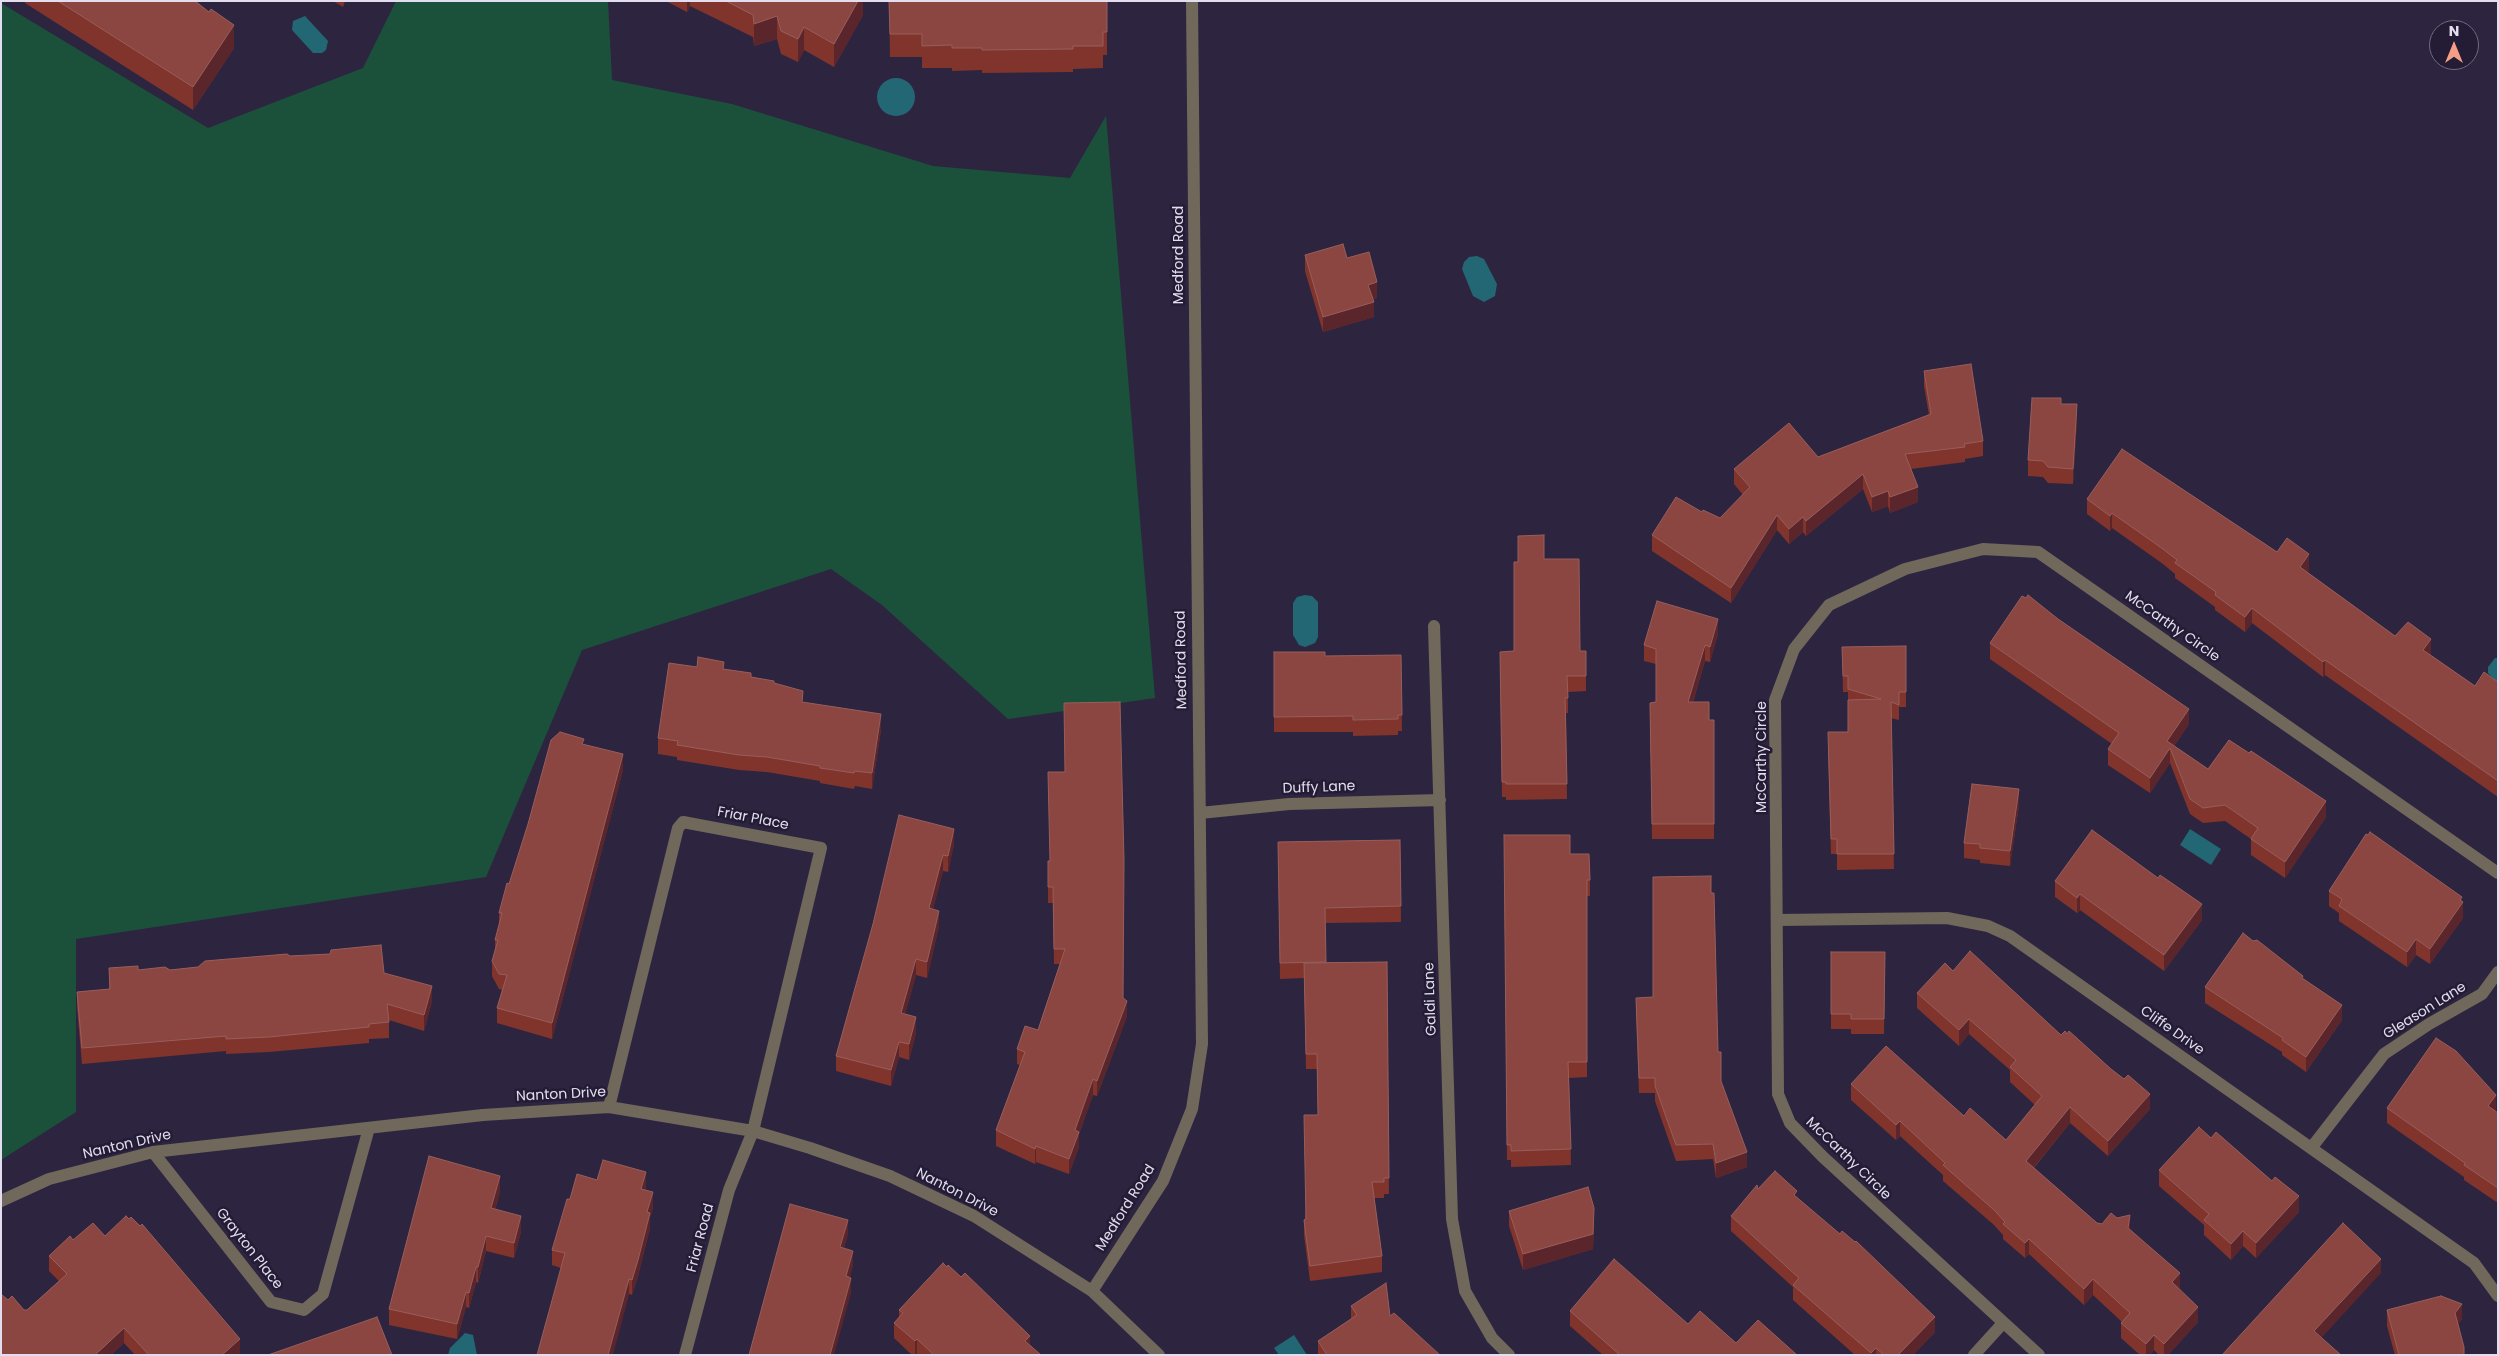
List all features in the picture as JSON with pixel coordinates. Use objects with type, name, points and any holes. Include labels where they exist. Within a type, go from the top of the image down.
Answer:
[{"type":"street","name":"Medford Road","points":[[1092,1291],[1164,1181],[1192,1109],[1202,1044],[1192,1]]},
{"type":"street","name":"McCarthy Circle","points":[[2039,1355],[1823,1157],[1790,1123],[1778,1094],[1775,700],[1794,649],[1829,605],[1905,569],[1983,549],[2038,552],[2498,873]]},
{"type":"street","name":"Galdi Lane","points":[[1434,626],[1452,1219],[1465,1291],[1492,1338],[1509,1355]]},
{"type":"street","name":"Duffy Lane","points":[[1200,813],[1289,804],[1440,800]]},
{"type":"street","name":"Friar Place","points":[[609,1107],[678,828],[683,822],[821,848],[753,1131]]},
{"type":"street","name":"Cliffe Drive","points":[[1778,920],[1947,918],[1988,926],[2010,936],[2474,1263],[2498,1296]]},
{"type":"street","name":"Gleason Lane","points":[[2312,1148],[2384,1054],[2429,1024],[2482,994],[2498,972]]},
{"type":"street","name":"Nanton Drive","points":[[1,1201],[49,1180],[153,1152],[483,1115],[609,1107],[753,1131],[810,1148],[890,1176],[974,1216],[1092,1291],[1160,1355]]},
{"type":"street","name":"Grayton Place","points":[[153,1152],[271,1302],[304,1310],[323,1294],[368,1128]]},
{"type":"street","name":"Friar Road","points":[[684,1355],[729,1190],[753,1131]]},
{"type":"street","points":[[1974,1355],[2003,1323]]},
{"type":"shaded area","points":[[396,1],[608,1],[612,80],[732,104],[933,166],[1070,178],[1106,116],[1155,698],[1008,719],[882,605],[831,569],[582,650],[486,877],[76,939],[76,1112],[1,1160],[1,3],[208,128],[363,68]]},
{"type":"shaded area","points":[[305,16],[328,41],[326,50],[322,53],[313,53],[292,30],[293,21]]},
{"type":"shaded area","points":[[896,78],[909,84],[915,97],[909,110],[896,116],[883,110],[877,97],[883,84]]},
{"type":"shaded area","points":[[1477,256],[1484,259],[1497,284],[1495,296],[1484,302],[1473,296],[1462,269],[1464,262],[1469,257]]},
{"type":"shaded area","points":[[1312,596],[1318,602],[1318,637],[1315,643],[1305,647],[1299,645],[1293,635],[1293,603],[1297,597]]},
{"type":"shaded area","points":[[2495,658],[2498,658],[2498,684],[2488,673],[2488,667]]},
{"type":"shaded area","points":[[2190,829],[2221,849],[2211,865],[2180,845]]},
{"type":"shaded area","points":[[465,1333],[473,1335],[477,1355],[448,1355],[450,1348]]},
{"type":"shaded area","points":[[1294,1335],[1307,1355],[1279,1355],[1274,1348]]},
{"type":"building","points":[[58,1],[195,1],[209,12],[211,9],[234,25],[193,87]]},
{"type":"building","points":[[726,1],[858,1],[834,44],[804,27],[798,39],[781,31],[777,16],[754,24],[753,15]]},
{"type":"building","points":[[889,1],[1107,1],[1107,32],[1103,32],[1103,46],[1073,46],[1073,49],[982,50],[982,48],[952,48],[952,45],[922,46],[922,34],[890,34]]},
{"type":"building","points":[[1343,244],[1347,258],[1369,252],[1377,282],[1368,285],[1374,302],[1323,317],[1305,255]]},
{"type":"building","points":[[1971,364],[1983,441],[1964,444],[1965,447],[1905,454],[1918,487],[1890,497],[1888,491],[1872,497],[1863,474],[1806,521],[1803,517],[1789,529],[1777,515],[1731,588],[1652,535],[1676,497],[1702,512],[1703,510],[1720,518],[1750,487],[1734,469],[1789,423],[1818,457],[1931,414],[1924,371]]},
{"type":"building","points":[[2032,398],[2061,398],[2061,404],[2077,404],[2073,469],[2048,467],[2043,461],[2028,460]]},
{"type":"building","points":[[2122,449],[2277,552],[2287,538],[2309,554],[2300,567],[2395,636],[2408,622],[2431,639],[2423,650],[2475,686],[2484,672],[2498,682],[2498,781],[2325,660],[2323,662],[2252,608],[2245,617],[2215,595],[2216,592],[2175,563],[2177,560],[2163,549],[2112,513],[2110,516],[2087,499]]},
{"type":"building","points":[[1544,535],[1544,559],[1579,559],[1580,651],[1586,651],[1586,676],[1567,676],[1568,698],[1565,698],[1567,784],[1506,784],[1506,782],[1502,782],[1500,652],[1514,651],[1514,562],[1518,562],[1518,536]]},
{"type":"building","points":[[2028,595],[2058,619],[2189,709],[2167,741],[2208,769],[2229,740],[2249,753],[2251,751],[2326,801],[2285,862],[2251,839],[2258,828],[2225,805],[2203,808],[2190,799],[2170,748],[2150,778],[2108,749],[2119,733],[1990,643],[2022,596],[2026,598]]},
{"type":"building","points":[[1657,601],[1718,619],[1710,647],[1705,645],[1688,702],[1709,702],[1709,720],[1714,720],[1714,824],[1652,824],[1650,703],[1656,702],[1656,649],[1644,645]]},
{"type":"building","points":[[1906,646],[1906,692],[1899,692],[1899,705],[1891,702],[1894,854],[1837,854],[1837,839],[1831,839],[1828,732],[1848,732],[1848,700],[1881,699],[1848,689],[1848,676],[1843,676],[1842,647]]},
{"type":"building","points":[[1274,652],[1325,652],[1325,656],[1401,655],[1402,715],[1398,715],[1398,719],[1353,720],[1353,716],[1274,717]]},
{"type":"building","points":[[698,657],[724,662],[723,669],[751,673],[751,677],[774,681],[774,683],[803,691],[802,702],[881,714],[872,773],[855,771],[854,773],[767,757],[739,755],[677,745],[678,741],[658,738],[669,663],[697,667]]},
{"type":"building","points":[[1120,702],[1124,860],[1123,998],[1127,1001],[1097,1081],[1093,1079],[1075,1130],[1079,1132],[1069,1159],[1036,1146],[1035,1149],[996,1130],[1025,1052],[1017,1049],[1025,1026],[1038,1030],[1065,949],[1054,949],[1053,887],[1048,887],[1048,861],[1050,861],[1048,772],[1065,772],[1064,703]]},
{"type":"building","points":[[560,732],[584,739],[582,744],[623,754],[552,1023],[497,1008],[507,975],[499,974],[492,961],[498,940],[495,940],[502,913],[499,913],[507,883],[509,884],[528,824],[551,740]]},
{"type":"building","points":[[1972,784],[2019,789],[2010,851],[1980,848],[1980,844],[1964,843]]},
{"type":"building","points":[[899,815],[954,829],[948,856],[943,855],[929,908],[939,911],[927,962],[916,959],[901,1013],[916,1017],[909,1044],[899,1042],[891,1070],[836,1056],[873,924]]},
{"type":"building","points":[[2092,830],[2158,878],[2160,875],[2202,904],[2164,955],[2080,894],[2077,898],[2055,881]]},
{"type":"building","points":[[2370,832],[2462,897],[2460,900],[2463,902],[2430,949],[2416,939],[2407,952],[2339,906],[2342,899],[2329,891],[2366,834],[2368,835]]},
{"type":"building","points":[[1504,835],[1570,835],[1570,854],[1589,854],[1590,880],[1587,880],[1587,1062],[1568,1062],[1571,1149],[1511,1151],[1511,1145],[1507,1145]]},
{"type":"building","points":[[1400,840],[1401,906],[1325,908],[1326,962],[1280,963],[1278,842]]},
{"type":"building","points":[[1711,876],[1711,893],[1714,893],[1718,1052],[1721,1052],[1721,1081],[1747,1152],[1716,1163],[1713,1144],[1676,1145],[1655,1086],[1655,1078],[1639,1078],[1636,998],[1653,997],[1653,877]]},
{"type":"building","points":[[2243,933],[2253,941],[2257,940],[2303,976],[2302,978],[2342,1005],[2306,1057],[2282,1040],[2283,1038],[2205,987]]},
{"type":"building","points":[[381,945],[384,973],[432,986],[424,1015],[387,1004],[389,1022],[369,1024],[369,1027],[269,1037],[226,1039],[226,1036],[82,1048],[77,992],[110,989],[109,968],[138,966],[138,970],[165,967],[170,970],[198,967],[205,961],[287,954],[290,956],[330,954],[331,950]]},
{"type":"building","points":[[1970,951],[2061,1035],[2065,1031],[2067,1034],[2069,1031],[2111,1069],[2124,1079],[2128,1075],[2150,1094],[2108,1141],[2070,1107],[2026,1161],[2097,1223],[2102,1224],[2111,1213],[2117,1218],[2130,1215],[2128,1228],[2180,1273],[2172,1282],[2198,1307],[2164,1344],[2154,1335],[2146,1344],[2121,1323],[2130,1313],[2093,1279],[2084,1289],[2029,1239],[2025,1243],[2003,1224],[2005,1222],[1994,1210],[1943,1165],[1945,1163],[1900,1121],[1896,1125],[1851,1084],[1886,1046],[1964,1116],[1970,1108],[2006,1140],[2042,1096],[2010,1067],[2016,1060],[1969,1019],[1959,1030],[1917,993],[1945,963],[1953,971]]},
{"type":"building","points":[[1831,952],[1885,952],[1884,1019],[1851,1019],[1851,1014],[1831,1014]]},
{"type":"building","points":[[1387,962],[1389,1178],[1384,1178],[1384,1182],[1372,1182],[1382,1256],[1310,1266],[1304,1220],[1306,1219],[1304,1115],[1318,1115],[1317,1054],[1306,1054],[1304,963]]},
{"type":"building","points":[[2436,1038],[2456,1051],[2496,1095],[2488,1106],[2498,1113],[2498,1188],[2387,1108]]},
{"type":"building","points":[[2199,1127],[2211,1138],[2216,1132],[2272,1181],[2275,1177],[2299,1196],[2256,1243],[2243,1231],[2231,1244],[2204,1220],[2209,1214],[2159,1170]]},
{"type":"building","points":[[429,1156],[500,1176],[491,1208],[521,1216],[514,1243],[486,1236],[478,1267],[476,1267],[469,1293],[466,1292],[457,1324],[389,1309]]},
{"type":"building","points":[[603,1160],[646,1172],[641,1189],[653,1192],[647,1212],[650,1213],[638,1260],[632,1280],[629,1279],[608,1355],[537,1355],[565,1253],[552,1250],[567,1199],[570,1199],[577,1174],[597,1180]]},
{"type":"building","points":[[1775,1171],[1797,1191],[1794,1195],[1840,1234],[1842,1231],[1856,1241],[1935,1317],[1898,1355],[1884,1355],[1876,1348],[1871,1353],[1793,1285],[1799,1278],[1731,1216],[1757,1185],[1758,1189]]},
{"type":"building","points":[[1588,1187],[1594,1208],[1593,1234],[1523,1254],[1509,1211]]},
{"type":"building","points":[[790,1204],[848,1220],[840,1247],[853,1251],[846,1276],[851,1278],[830,1355],[749,1355]]},
{"type":"building","points":[[126,1216],[129,1219],[131,1217],[140,1226],[142,1224],[240,1339],[222,1355],[149,1355],[124,1328],[95,1355],[1,1355],[1,1294],[8,1300],[12,1296],[24,1310],[27,1310],[67,1274],[49,1256],[70,1236],[73,1240],[93,1223],[105,1236]]},
{"type":"building","points":[[2343,1223],[2381,1259],[2314,1331],[2341,1355],[2222,1355]]},
{"type":"building","points":[[1614,1259],[1688,1324],[1700,1311],[1736,1343],[1758,1320],[1797,1355],[1620,1355],[1570,1311]]},
{"type":"building","points":[[943,1263],[961,1277],[965,1273],[1030,1336],[1025,1341],[1041,1355],[934,1355],[917,1339],[915,1341],[894,1323],[903,1313],[899,1310]]},
{"type":"building","points":[[1386,1283],[1390,1316],[1394,1313],[1440,1355],[1327,1355],[1318,1341],[1357,1315],[1351,1306]]},
{"type":"building","points":[[2441,1296],[2462,1304],[2455,1313],[2464,1347],[2464,1355],[2399,1355],[2387,1310]]},
{"type":"building","points":[[377,1317],[392,1355],[268,1355]]}]
